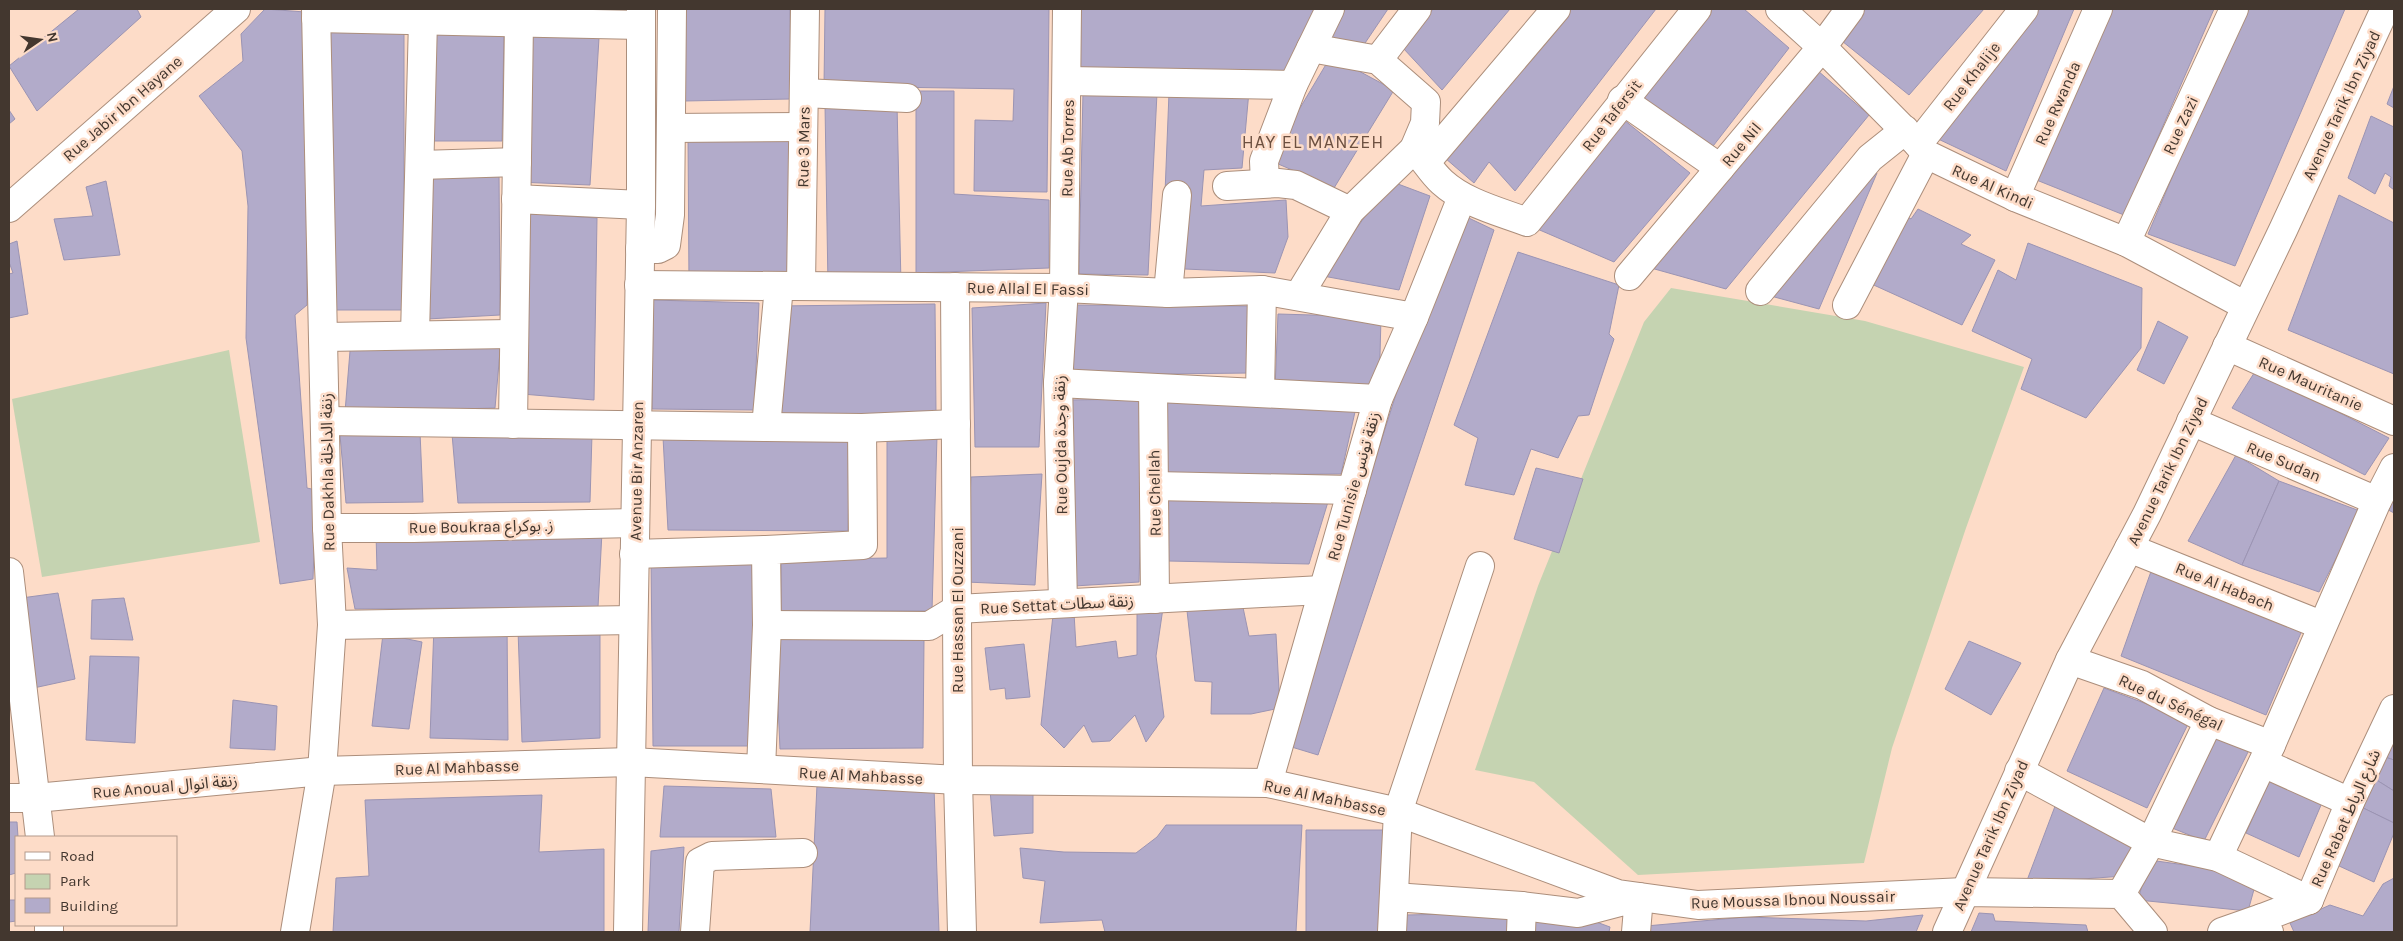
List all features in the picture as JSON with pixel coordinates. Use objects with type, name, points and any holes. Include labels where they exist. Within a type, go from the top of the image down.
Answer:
[{"type":"street","name":"Rue Jabir Ibn Hayane","points":[[9,208],[236,9]]},
{"type":"street","points":[[640,250],[658,249],[666,245],[670,216],[672,9]]},
{"type":"street","name":"Rue 3 Mars","points":[[766,428],[790,286],[804,127],[805,9]]},
{"type":"street","name":"Rue Ab Torres","points":[[1064,288],[1068,80],[1067,9]]},
{"type":"street","points":[[1265,183],[1264,161],[1293,85],[1330,9]]},
{"type":"street","points":[[1378,60],[1417,9]]},
{"type":"street","points":[[1299,295],[1350,211],[1420,155],[1556,9]]},
{"type":"street","name":"Rue Tafersit","points":[[1462,197],[1527,222],[1622,100],[1697,9]]},
{"type":"street","name":"Rue Al Kindi","points":[[1780,9],[1822,47],[1916,143],[2015,197],[2126,242],[2246,306]]},
{"type":"street","name":"Rue Nil","points":[[1629,276],[1822,47],[1850,9]]},
{"type":"street","name":"Rue Khalije","points":[[1916,143],[2024,9]]},
{"type":"street","name":"Rue Rwanda","points":[[2015,197],[2098,9]]},
{"type":"street","name":"Rue Zazi","points":[[2126,242],[2234,9]]},
{"type":"street","name":"Avenue Tarik Ibn Ziyad","points":[[1947,932],[2070,660],[2129,548],[2191,421],[2385,9]]},
{"type":"street","points":[[316,13],[423,20],[519,22],[641,17]]},
{"type":"street","name":"Rue Dakhla زنقة الداخلة","points":[[295,932],[322,771],[332,625],[325,420],[316,13]]},
{"type":"street","name":"Avenue Bir Anzaren","points":[[628,932],[641,204],[641,17]]},
{"type":"street","points":[[415,335],[423,20]]},
{"type":"street","points":[[513,424],[519,22]]},
{"type":"street","points":[[1311,48],[1378,60],[1426,102],[1420,155],[1443,183],[1462,197]]},
{"type":"street","points":[[1068,80],[1293,85]]},
{"type":"street","points":[[804,93],[907,98]]},
{"type":"street","points":[[1622,100],[1720,168]]},
{"type":"street","points":[[671,128],[804,127]]},
{"type":"street","points":[[1760,291],[1870,158],[1916,143]]},
{"type":"street","points":[[1847,305],[1916,143]]},
{"type":"street","points":[[420,165],[517,162]]},
{"type":"street","points":[[1227,186],[1265,183],[1296,185],[1350,211]]},
{"type":"street","points":[[1168,292],[1177,195]]},
{"type":"street","name":"Rue Tunisie زنقة تونس","points":[[1268,782],[1378,399],[1414,318],[1462,197]]},
{"type":"street","points":[[516,199],[641,204]]},
{"type":"street","name":"Rue Allal El Fassi","points":[[639,284],[1064,288],[1168,292],[1262,290],[1299,295],[1414,318]]},
{"type":"street","name":"Rue Hassan El Ouzzani","points":[[955,287],[958,780],[962,932]]},
{"type":"street","name":"Rue Oujda زنقة وجدة","points":[[1064,288],[1058,383],[1064,603]]},
{"type":"street","points":[[1260,394],[1262,290]]},
{"type":"street","points":[[324,337],[514,334]]},
{"type":"street","name":"Rue Mauritanie","points":[[2227,346],[2394,420]]},
{"type":"street","points":[[1058,383],[1378,399]]},
{"type":"street","name":"Rue Chellah","points":[[1153,388],[1155,599]]},
{"type":"street","points":[[325,420],[513,424],[637,424],[766,428],[862,428],[956,424]]},
{"type":"street","name":"Rue Sudan","points":[[2191,421],[2377,501]]},
{"type":"street","points":[[634,554],[862,545],[862,428]]},
{"type":"street","points":[[2218,857],[2267,754],[2321,626],[2377,501],[2394,468]]},
{"type":"street","points":[[1154,486],[1352,490]]},
{"type":"street","name":"Rue Boukraa ز. بوكراع","points":[[328,528],[634,523]]},
{"type":"street","name":"Rue Al Habach","points":[[2129,548],[2321,626]]},
{"type":"street","points":[[761,769],[767,625],[766,550]]},
{"type":"street","points":[[1392,932],[1398,812],[1480,566]]},
{"type":"street","points":[[9,572],[40,836]]},
{"type":"street","name":"Rue Settat زنقة سطات","points":[[767,625],[929,626],[957,609],[1322,590]]},
{"type":"street","points":[[332,625],[633,620]]},
{"type":"street","name":"Rue du Sénégal","points":[[2070,660],[2142,685],[2350,802]]},
{"type":"street","name":"Rue Rabat شارع الرباط","points":[[2309,900],[2350,802],[2394,709]]},
{"type":"street","points":[[2153,932],[2121,894],[2151,842],[2209,721]]},
{"type":"street","name":"Rue Al Mahbasse","points":[[322,771],[631,762],[958,780],[1268,782],[1398,812]]},
{"type":"street","name":"Rue Anoual زنقة انوال","points":[[9,798],[36,798],[322,771]]},
{"type":"street","points":[[2019,771],[2151,842],[2218,857],[2309,900]]},
{"type":"street","name":"Rue Moussa Ibnou Noussair","points":[[1398,812],[1618,894],[1698,905],[1964,892],[2121,894]]},
{"type":"street","points":[[695,932],[700,862],[712,856],[803,853]]},
{"type":"street","points":[[1394,897],[1521,919],[1578,912],[1639,897],[1636,932]]},
{"type":"street","points":[[2222,932],[2265,925],[2309,900]]},
{"type":"green space","points":[[1671,288],[1865,321],[2024,367],[1966,528],[1892,748],[1864,863],[1638,875],[1534,782],[1475,770],[1538,586],[1644,322]]},
{"type":"green space","points":[[229,350],[260,542],[42,577],[12,399]]},
{"type":"building","points":[[79,9],[137,9],[141,17],[37,111],[9,66]]},
{"type":"building","points":[[265,9],[305,12],[307,305],[295,315],[307,488],[316,490],[313,579],[280,584],[246,338],[248,206],[242,151],[199,96],[243,61],[241,34]]},
{"type":"building","points":[[682,9],[790,9],[791,99],[684,101]]},
{"type":"building","points":[[825,9],[1049,9],[1047,192],[974,191],[975,120],[1013,121],[1014,89],[824,86]]},
{"type":"building","points":[[1080,9],[1322,9],[1284,74],[1080,68]]},
{"type":"building","points":[[1340,9],[1388,9],[1359,52],[1326,34]]},
{"type":"building","points":[[1433,9],[1510,9],[1442,90],[1403,48]]},
{"type":"building","points":[[1550,9],[1656,9],[1515,191],[1489,162],[1474,183],[1438,152]]},
{"type":"building","points":[[1699,9],[1744,9],[1789,48],[1710,150],[1636,96]]},
{"type":"building","points":[[1850,9],[1984,9],[1909,95],[1832,33]]},
{"type":"building","points":[[2032,9],[2074,9],[2006,171],[1936,138]]},
{"type":"building","points":[[2102,9],[2214,9],[2124,215],[2029,177]]},
{"type":"building","points":[[2244,9],[2345,9],[2235,266],[2148,234]]},
{"type":"building","points":[[330,24],[404,24],[404,310],[333,310]]},
{"type":"building","points":[[428,29],[504,31],[502,141],[424,141]]},
{"type":"building","points":[[523,33],[599,38],[590,185],[517,182]]},
{"type":"building","points":[[1331,56],[1394,90],[1334,188],[1269,160]]},
{"type":"building","points":[[1810,64],[1869,115],[1726,289],[1651,268]]},
{"type":"building","points":[[2394,86],[2394,108],[2387,104]]},
{"type":"building","points":[[916,91],[954,91],[954,194],[1049,200],[1049,268],[916,273]]},
{"type":"building","points":[[1249,91],[1242,168],[1204,170],[1201,206],[1286,200],[1288,237],[1275,273],[1162,268],[1169,93]]},
{"type":"building","points":[[1083,92],[1157,93],[1148,275],[1079,274]]},
{"type":"building","points":[[897,104],[901,284],[828,285],[825,105]]},
{"type":"building","points":[[9,110],[15,119],[9,124]]},
{"type":"building","points":[[1614,112],[1690,173],[1614,262],[1535,228]]},
{"type":"building","points":[[2371,116],[2394,127],[2394,190],[2389,186],[2391,177],[2385,173],[2375,194],[2348,178]]},
{"type":"building","points":[[688,135],[793,135],[793,284],[689,284]]},
{"type":"building","points":[[1863,160],[1877,173],[1819,309],[1767,295]]},
{"type":"building","points":[[499,170],[500,315],[427,319],[427,175]]},
{"type":"building","points":[[106,181],[120,255],[64,260],[54,219],[93,216],[86,187]]},
{"type":"building","points":[[1390,181],[1430,196],[1399,290],[1323,276]]},
{"type":"building","points":[[2339,195],[2394,223],[2394,374],[2288,330]]},
{"type":"building","points":[[1889,204],[1911,219],[1918,209],[1971,235],[1961,244],[1995,260],[1962,325],[1856,277]]},
{"type":"building","points":[[1454,211],[1494,230],[1318,755],[1285,745]]},
{"type":"building","points":[[520,213],[597,218],[594,400],[522,394]]},
{"type":"building","points":[[17,241],[28,314],[9,318],[9,274],[13,273],[9,262],[9,244]]},
{"type":"building","points":[[2028,243],[2142,288],[2141,348],[2086,418],[2021,389],[2032,359],[1972,331],[1998,270],[2016,280]]},
{"type":"building","points":[[1518,252],[1619,285],[1609,334],[1614,339],[1589,415],[1578,416],[1558,458],[1531,449],[1514,495],[1465,485],[1478,438],[1454,425]]},
{"type":"building","points":[[653,300],[759,303],[754,410],[652,409]]},
{"type":"building","points":[[1046,303],[1039,447],[975,447],[972,308]]},
{"type":"building","points":[[935,304],[936,413],[774,416],[779,306]]},
{"type":"building","points":[[1070,305],[1250,306],[1250,373],[1072,375]]},
{"type":"building","points":[[1278,314],[1381,317],[1379,393],[1275,390]]},
{"type":"building","points":[[2158,321],[2188,337],[2164,384],[2137,370]]},
{"type":"building","points":[[351,339],[501,340],[495,408],[345,412]]},
{"type":"building","points":[[2256,370],[2389,438],[2365,475],[2232,408]]},
{"type":"building","points":[[1144,399],[1139,582],[1074,586],[1065,400]]},
{"type":"building","points":[[1164,400],[1357,403],[1341,474],[1167,475]]},
{"type":"building","points":[[850,429],[848,531],[668,530],[663,437]]},
{"type":"building","points":[[420,432],[423,502],[346,503],[340,435]]},
{"type":"building","points":[[452,434],[592,434],[590,502],[458,503]]},
{"type":"building","points":[[887,435],[937,436],[932,611],[781,611],[781,560],[887,558]]},
{"type":"building","points":[[2236,455],[2279,481],[2242,565],[2188,541]]},
{"type":"building","points":[[1536,468],[1583,479],[1559,553],[1514,539]]},
{"type":"building","points":[[1042,474],[1035,585],[966,582],[971,477]]},
{"type":"building","points":[[2394,480],[2394,513],[2379,505]]},
{"type":"building","points":[[2279,481],[2360,511],[2319,592],[2242,565]]},
{"type":"building","points":[[1331,492],[1309,564],[1168,561],[1166,495]]},
{"type":"building","points":[[602,532],[598,607],[355,609],[347,568],[377,570],[376,534]]},
{"type":"building","points":[[754,555],[752,746],[653,746],[651,558]]},
{"type":"building","points":[[2154,563],[2303,628],[2266,715],[2121,656]]},
{"type":"building","points":[[58,593],[75,679],[29,689],[14,599]]},
{"type":"building","points":[[124,598],[133,640],[91,639],[92,600]]},
{"type":"building","points":[[1241,598],[1249,636],[1276,634],[1280,708],[1251,714],[1211,714],[1212,682],[1195,681],[1186,602]]},
{"type":"building","points":[[1163,608],[1156,656],[1164,717],[1146,742],[1135,715],[1110,741],[1092,742],[1084,725],[1064,748],[1041,725],[1053,615],[1074,613],[1076,647],[1116,641],[1118,658],[1137,655],[1137,611]]},
{"type":"building","points":[[600,622],[600,738],[522,742],[518,630]]},
{"type":"building","points":[[507,623],[508,740],[430,738],[434,625]]},
{"type":"building","points":[[383,634],[422,642],[409,729],[372,726]]},
{"type":"building","points":[[775,639],[924,639],[923,748],[780,749]]},
{"type":"building","points":[[1969,641],[2021,663],[1991,715],[1945,689]]},
{"type":"building","points":[[1024,644],[1030,697],[1006,699],[1005,688],[990,690],[985,648]]},
{"type":"building","points":[[90,656],[139,657],[135,743],[86,740]]},
{"type":"building","points":[[2104,688],[2190,720],[2147,808],[2067,771]]},
{"type":"building","points":[[233,700],[277,706],[275,750],[230,748]]},
{"type":"building","points":[[2394,718],[2394,760],[2376,754]]},
{"type":"building","points":[[2204,732],[2250,748],[2204,841],[2160,823]]},
{"type":"building","points":[[2376,754],[2394,760],[2394,791],[2367,774]]},
{"type":"building","points":[[2367,774],[2394,791],[2394,823],[2351,802]]},
{"type":"building","points":[[2272,775],[2324,798],[2299,857],[2246,833]]},
{"type":"building","points":[[817,785],[934,787],[939,932],[810,932]]},
{"type":"building","points":[[664,786],[771,789],[776,837],[660,837]]},
{"type":"building","points":[[990,790],[1033,791],[1033,833],[994,836]]},
{"type":"building","points":[[542,795],[539,852],[604,849],[604,932],[333,932],[336,878],[369,876],[365,800]]},
{"type":"building","points":[[2057,801],[2138,842],[2124,876],[2026,883]]},
{"type":"building","points":[[2351,802],[2394,823],[2394,833],[2374,882],[2326,860]]},
{"type":"building","points":[[9,822],[17,822],[15,873],[9,875]]},
{"type":"building","points":[[1166,825],[1302,825],[1296,932],[1105,932],[1102,920],[1040,923],[1045,881],[1023,878],[1020,848],[1064,852],[1136,853],[1157,837]]},
{"type":"building","points":[[1306,830],[1391,830],[1384,932],[1306,932]]},
{"type":"building","points":[[684,847],[679,932],[648,932],[651,851]]},
{"type":"building","points":[[2149,860],[2258,875],[2248,911],[2138,900]]},
{"type":"building","points":[[2394,878],[2394,932],[2294,932],[2290,923],[2330,905],[2363,916],[2383,884]]},
{"type":"building","points":[[9,900],[15,900],[15,921],[9,922]]},
{"type":"building","points":[[1529,910],[1566,911],[1610,927],[1609,932],[1528,932]]},
{"type":"building","points":[[1509,913],[1509,932],[1404,932],[1405,915]]},
{"type":"building","points":[[1979,913],[1993,914],[1995,921],[2086,925],[2088,932],[1971,932]]},
{"type":"building","points":[[1923,915],[1916,932],[1645,932],[1646,926],[1746,917],[1866,921]]},
{"type":"district","name":"HAY EL MANZEH","points":[[1313,142]]}]
